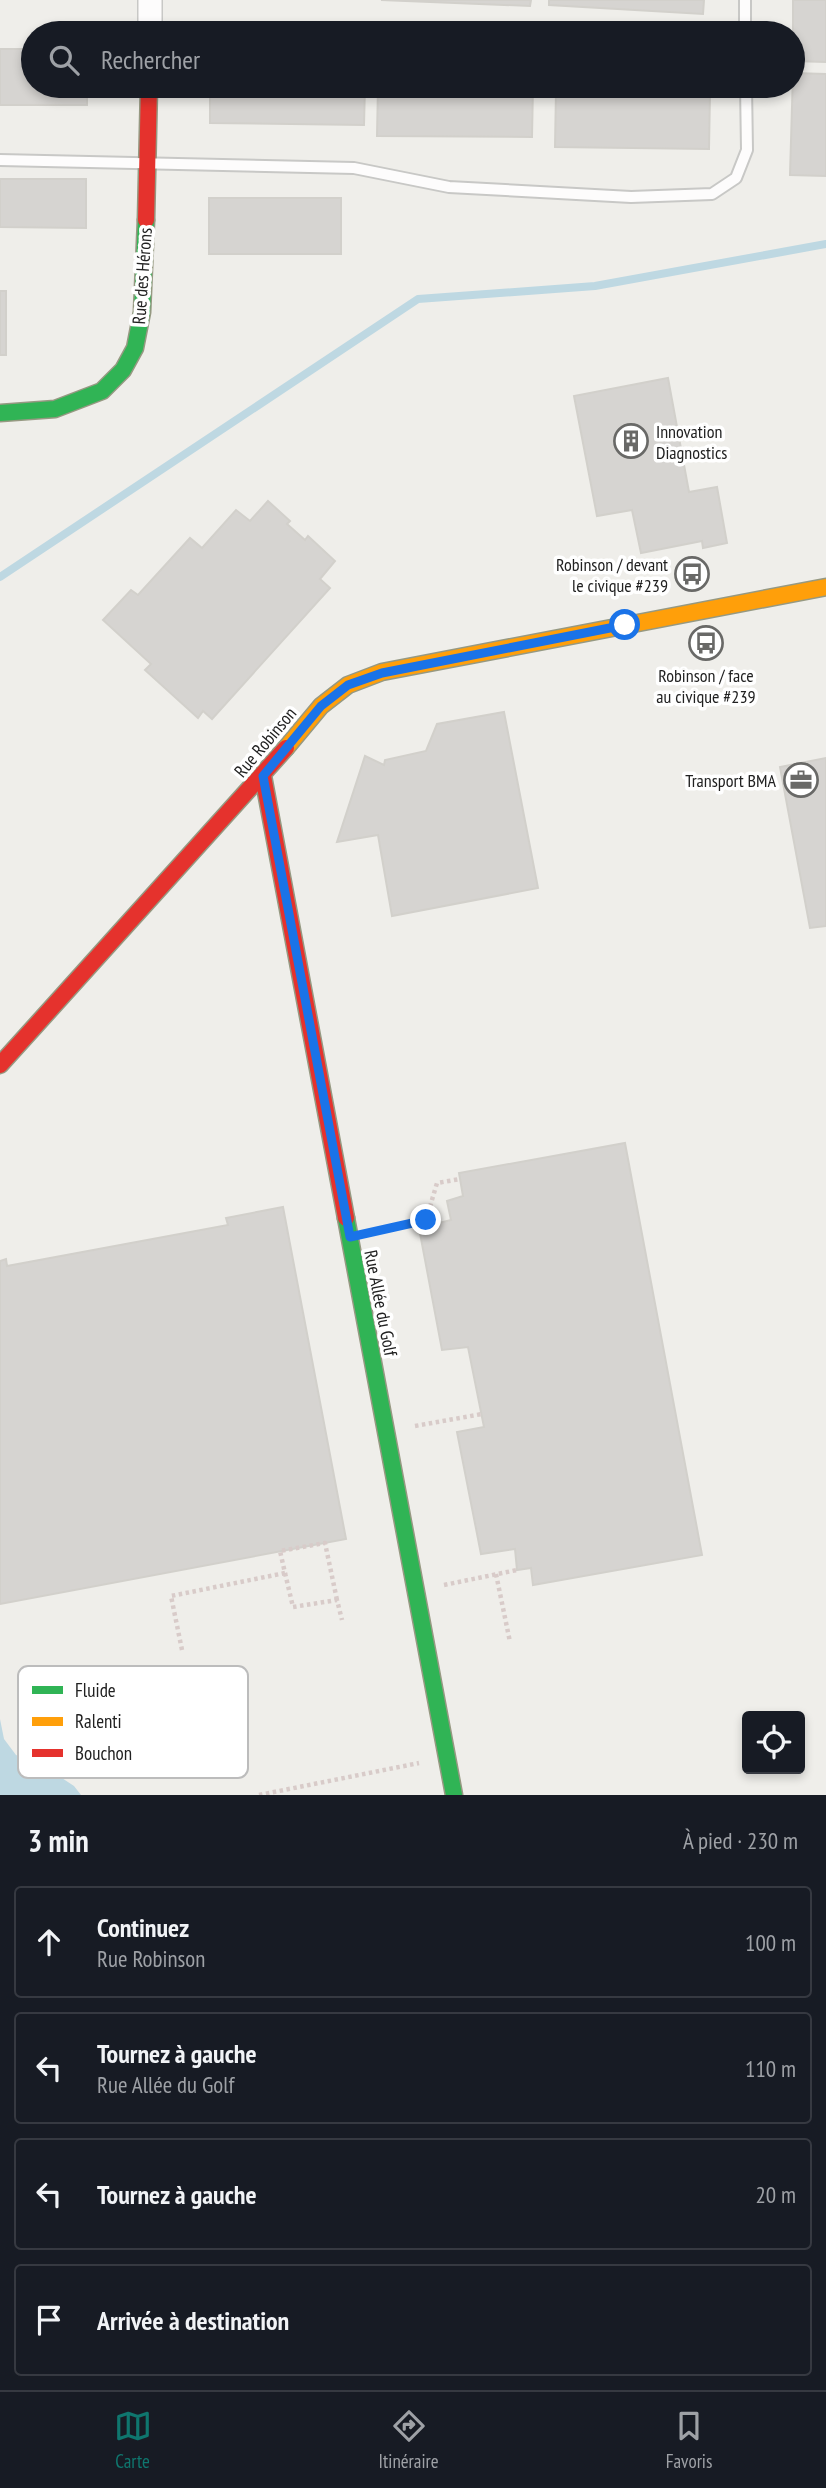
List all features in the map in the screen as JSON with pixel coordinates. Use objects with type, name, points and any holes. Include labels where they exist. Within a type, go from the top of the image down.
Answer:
[{"type":"street","points":[[150,0],[150,21]]},
{"type":"street","name":"Rue des Hérons","points":[[0,413],[55,409],[102,391],[122,370],[135,348],[142,312],[149,163],[149,98]]},
{"type":"street","name":"Rue Robinson","points":[[0,1065],[263,776],[321,706],[348,685],[382,673],[826,587]]},
{"type":"street","name":"Rue Allée du Golf","points":[[263,776],[454,1795]]},
{"type":"lane","points":[[745,0],[746,21]]},
{"type":"lane","points":[[0,160],[354,168],[449,187],[631,197],[712,194],[736,178],[747,150],[746,98]]},
{"type":"path","points":[[350,1237],[426,1220],[437,1183],[460,1179]]},
{"type":"path","points":[[386,1432],[482,1414]]},
{"type":"path","points":[[337,1600],[293,1607],[280,1551],[325,1543],[342,1620]]},
{"type":"path","points":[[416,1590],[517,1570]]},
{"type":"path","points":[[182,1650],[171,1596],[285,1573]]},
{"type":"path","points":[[496,1574],[510,1642]]},
{"type":"path","points":[[259,1795],[447,1758]]},
{"type":"water","points":[[0,1719],[4,1739],[18,1756],[18,1778],[62,1778],[81,1795],[0,1795]]},
{"type":"building","points":[[381,0],[531,0],[530,6]]},
{"type":"building","points":[[549,0],[704,0],[703,14],[549,5]]},
{"type":"building","points":[[793,0],[826,0],[826,62],[805,61],[805,21],[793,21]]},
{"type":"building","points":[[0,49],[21,49],[21,98],[87,98],[87,105],[0,105]]},
{"type":"building","points":[[805,73],[826,74],[826,176],[790,175],[792,98],[805,98]]},
{"type":"building","points":[[210,98],[365,98],[364,125],[210,123]]},
{"type":"building","points":[[378,98],[533,98],[532,137],[377,136]]},
{"type":"building","points":[[556,98],[710,98],[709,149],[555,147]]},
{"type":"building","points":[[0,179],[86,179],[86,228],[0,227]]},
{"type":"building","points":[[209,198],[341,198],[341,254],[209,254]]},
{"type":"building","points":[[0,291],[6,291],[6,355],[0,355]]},
{"type":"building","name":"Innovation Diagnostics","points":[[668,378],[689,492],[717,487],[727,543],[703,548],[702,541],[641,553],[632,510],[597,516],[574,396]]},
{"type":"building","points":[[268,501],[290,521],[287,524],[305,540],[308,536],[335,561],[320,579],[330,588],[212,719],[203,711],[198,718],[145,670],[151,664],[103,620],[131,590],[138,595],[190,538],[202,548],[236,510],[250,521]]},
{"type":"building","points":[[504,712],[538,888],[392,916],[378,835],[337,842],[365,756],[384,765],[385,760],[426,751],[437,724]]},
{"type":"building","points":[[826,758],[826,926],[810,928],[780,767]]},
{"type":"building","points":[[625,1143],[702,1555],[533,1585],[531,1568],[517,1570],[515,1549],[481,1554],[457,1432],[484,1427],[468,1347],[442,1350],[419,1228],[451,1220],[447,1201],[463,1196],[459,1173]]},
{"type":"building","points":[[283,1207],[346,1539],[0,1604],[0,1261],[6,1259],[7,1266],[228,1225],[226,1218]]},
{"type":"waterway","points":[[0,577],[418,299],[595,286],[826,244]]},
{"type":"traffic: fast","points":[[0,413],[55,409],[102,391],[123,370],[135,348],[142,312],[146,220]]},
{"type":"traffic: fast","points":[[346,1218],[454,1795]]},
{"type":"traffic: slow","points":[[286,748],[321,706],[348,685],[382,672],[826,587]]},
{"type":"traffic: jam","points":[[146,220],[149,98]]},
{"type":"traffic: jam","points":[[0,1065],[286,748]]},
{"type":"traffic: jam","points":[[263,776],[346,1218]]},
{"type":"place","name":"Innovation Diagnostics","points":[[631,441]]},
{"type":"place","name":"Robinson / devant le civique #239","points":[[692,574]]},
{"type":"place","name":"Robinson / face au civique #239","points":[[706,643]]},
{"type":"place","name":"Transport BMA","points":[[801,780]]},
{"type":"route","points":[[426,1220],[350,1237],[263,776],[321,706],[348,685],[382,673],[427,663],[625,625]]}]
